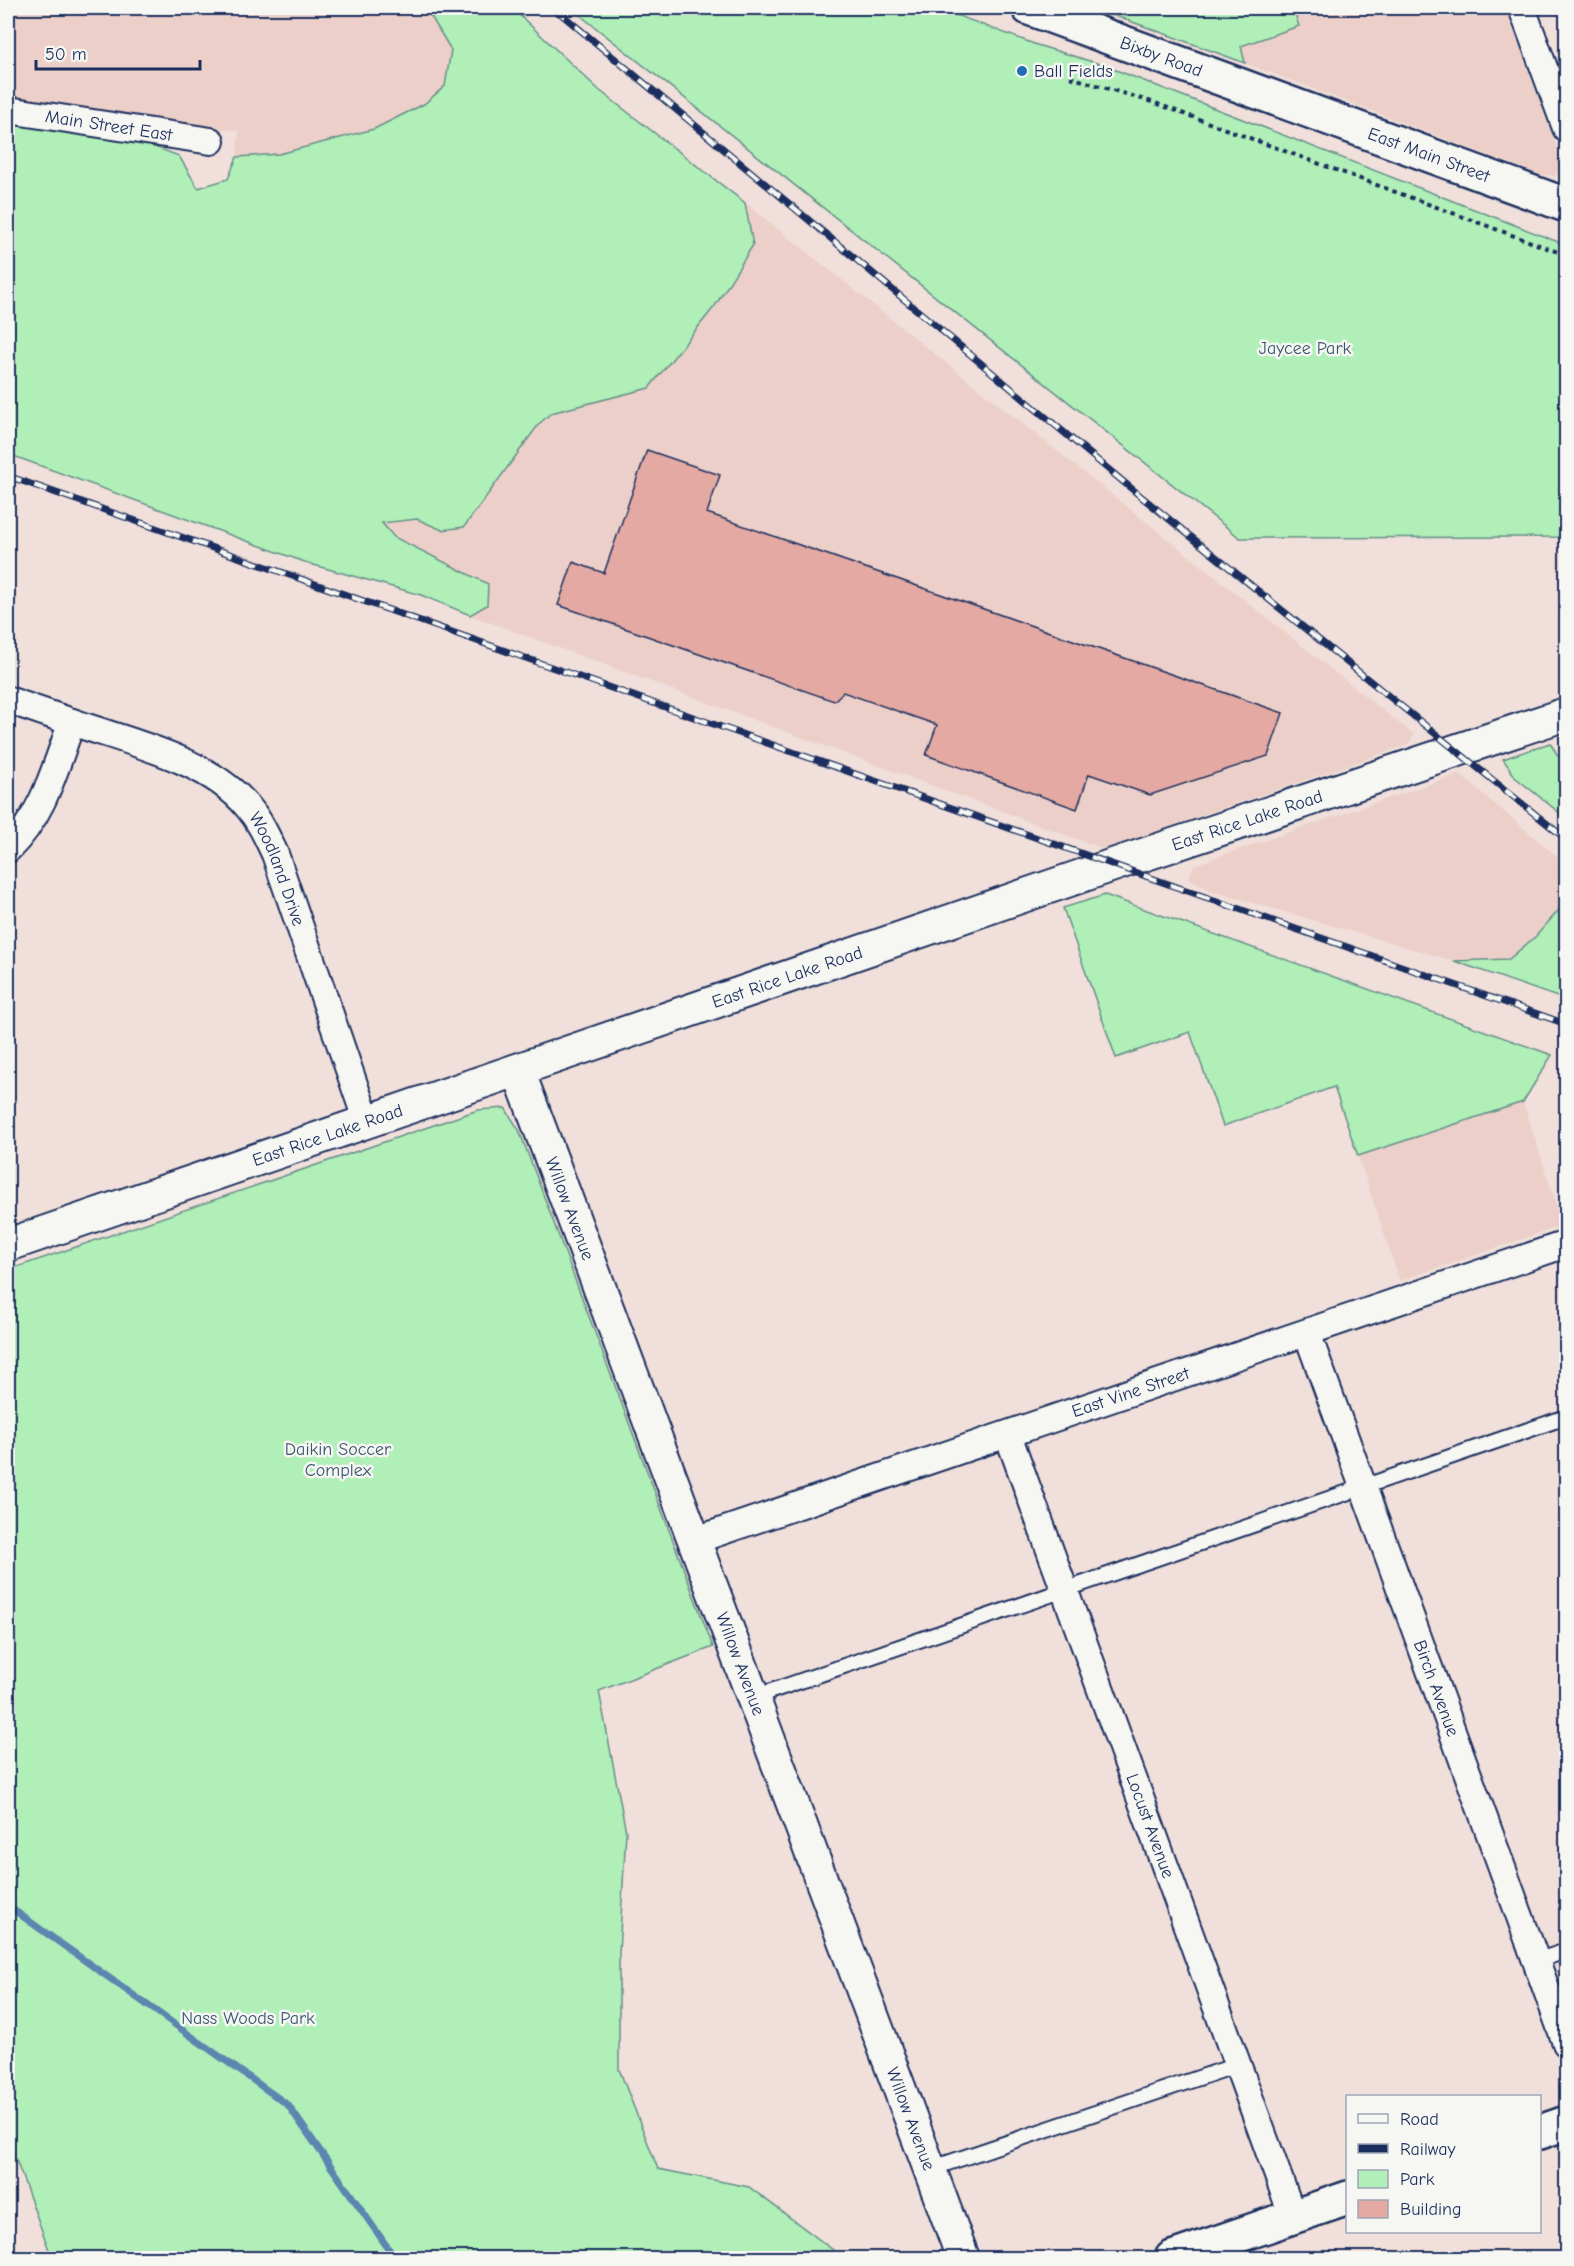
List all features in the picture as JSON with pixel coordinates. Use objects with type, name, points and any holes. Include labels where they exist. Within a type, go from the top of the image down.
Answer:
[{"type":"main road","name":"Bixby Road","points":[[1029,8],[1293,104]]},
{"type":"main road","name":"East Main Street","points":[[1293,104],[1566,205]]},
{"type":"main road","points":[[1541,2131],[1566,2123]]},
{"type":"main road","points":[[1172,2259],[1346,2198]]},
{"type":"street","points":[[1522,8],[1558,80],[1566,128]]},
{"type":"street","name":"Main Street East","points":[[8,110],[211,141]]},
{"type":"street","name":"Woodland Drive","points":[[8,700],[207,773],[228,787],[252,812],[262,826],[275,854],[367,1122]]},
{"type":"street","name":"East Rice Lake Road","points":[[8,1245],[1116,864],[1566,714]]},
{"type":"street","points":[[8,849],[27,828],[43,801],[72,722]]},
{"type":"street","name":"Willow Avenue","points":[[518,1070],[696,1540],[963,2259]]},
{"type":"street","name":"East Vine Street","points":[[696,1540],[1566,1244]]},
{"type":"street","name":"Birch Avenue","points":[[1307,1333],[1566,2043]]},
{"type":"street","name":"Locust Avenue","points":[[1008,1435],[1293,2217]]},
{"type":"lane","points":[[754,1697],[1566,1417]]},
{"type":"lane","points":[[1536,1961],[1566,1950]]},
{"type":"lane","points":[[930,2169],[1237,2065]]},
{"type":"path","points":[[1070,77],[1155,103],[1566,255]]},
{"type":"shaded area","points":[[8,8],[426,8],[452,50],[445,86],[424,104],[374,129],[279,154],[237,157],[239,131],[8,96]]},
{"type":"shaded area","points":[[1293,8],[1505,8],[1563,163],[1555,176],[1538,174],[1245,63],[1241,46],[1298,26]]},
{"type":"shaded area","points":[[745,203],[1414,735],[1407,745],[1104,849],[470,615],[487,605],[488,584],[394,537],[382,523],[417,519],[442,530],[551,413],[650,388],[715,306],[753,245]]},
{"type":"shaded area","points":[[1459,774],[1566,864],[1566,902],[1536,936],[1509,959],[1454,961],[1210,890],[1189,878],[1194,865]]},
{"type":"shaded area","points":[[1523,1102],[1563,1225],[1400,1281],[1358,1156]]},
{"type":"green space","points":[[426,8],[512,8],[599,90],[745,203],[753,245],[715,306],[649,388],[551,413],[539,424],[464,527],[442,530],[417,519],[382,523],[394,537],[488,584],[487,605],[470,615],[421,595],[310,564],[8,454],[8,121],[139,141],[179,156],[198,188],[228,179],[237,157],[279,154],[374,129],[424,104],[445,86],[451,50]]},
{"type":"green space","name":"Jaycee Park","points":[[571,8],[937,8],[1037,45],[1103,65],[1566,245],[1566,537],[1240,538]]},
{"type":"green space","points":[[1094,8],[1293,8],[1299,26],[1241,46],[1245,63]]},
{"type":"green space","points":[[1550,743],[1566,768],[1566,818],[1516,778],[1503,759]]},
{"type":"green space","points":[[1105,895],[1552,1055],[1523,1102],[1358,1156],[1334,1087],[1223,1126],[1190,1032],[1116,1058],[1063,908]]},
{"type":"green space","points":[[1566,902],[1566,1000],[1454,961],[1509,959],[1536,936]]},
{"type":"green space","points":[[505,1108],[519,1130],[713,1647],[599,1691],[626,1832],[619,1952],[619,2069],[658,2169],[749,2187],[833,2250],[836,2258],[52,2258],[8,2138],[8,1270],[478,1110]]},
{"type":"building","points":[[647,450],[720,475],[707,513],[1283,713],[1268,756],[1150,795],[1089,774],[1077,809],[926,755],[937,725],[843,692],[834,701],[558,605],[573,562],[604,573]]},
{"type":"waterway","points":[[8,1906],[288,2105],[395,2258]]},
{"type":"railway","points":[[554,8],[1138,494],[1566,839]]},
{"type":"railway","points":[[8,476],[1566,1024]]},
{"type":"place","name":"Ball Fields","points":[[1022,71]]},
{"type":"park label","name":"Daikin Soccer Complex","points":[[338,1459]]},
{"type":"park label","name":"Nass Woods Park","points":[[248,2018]]}]
